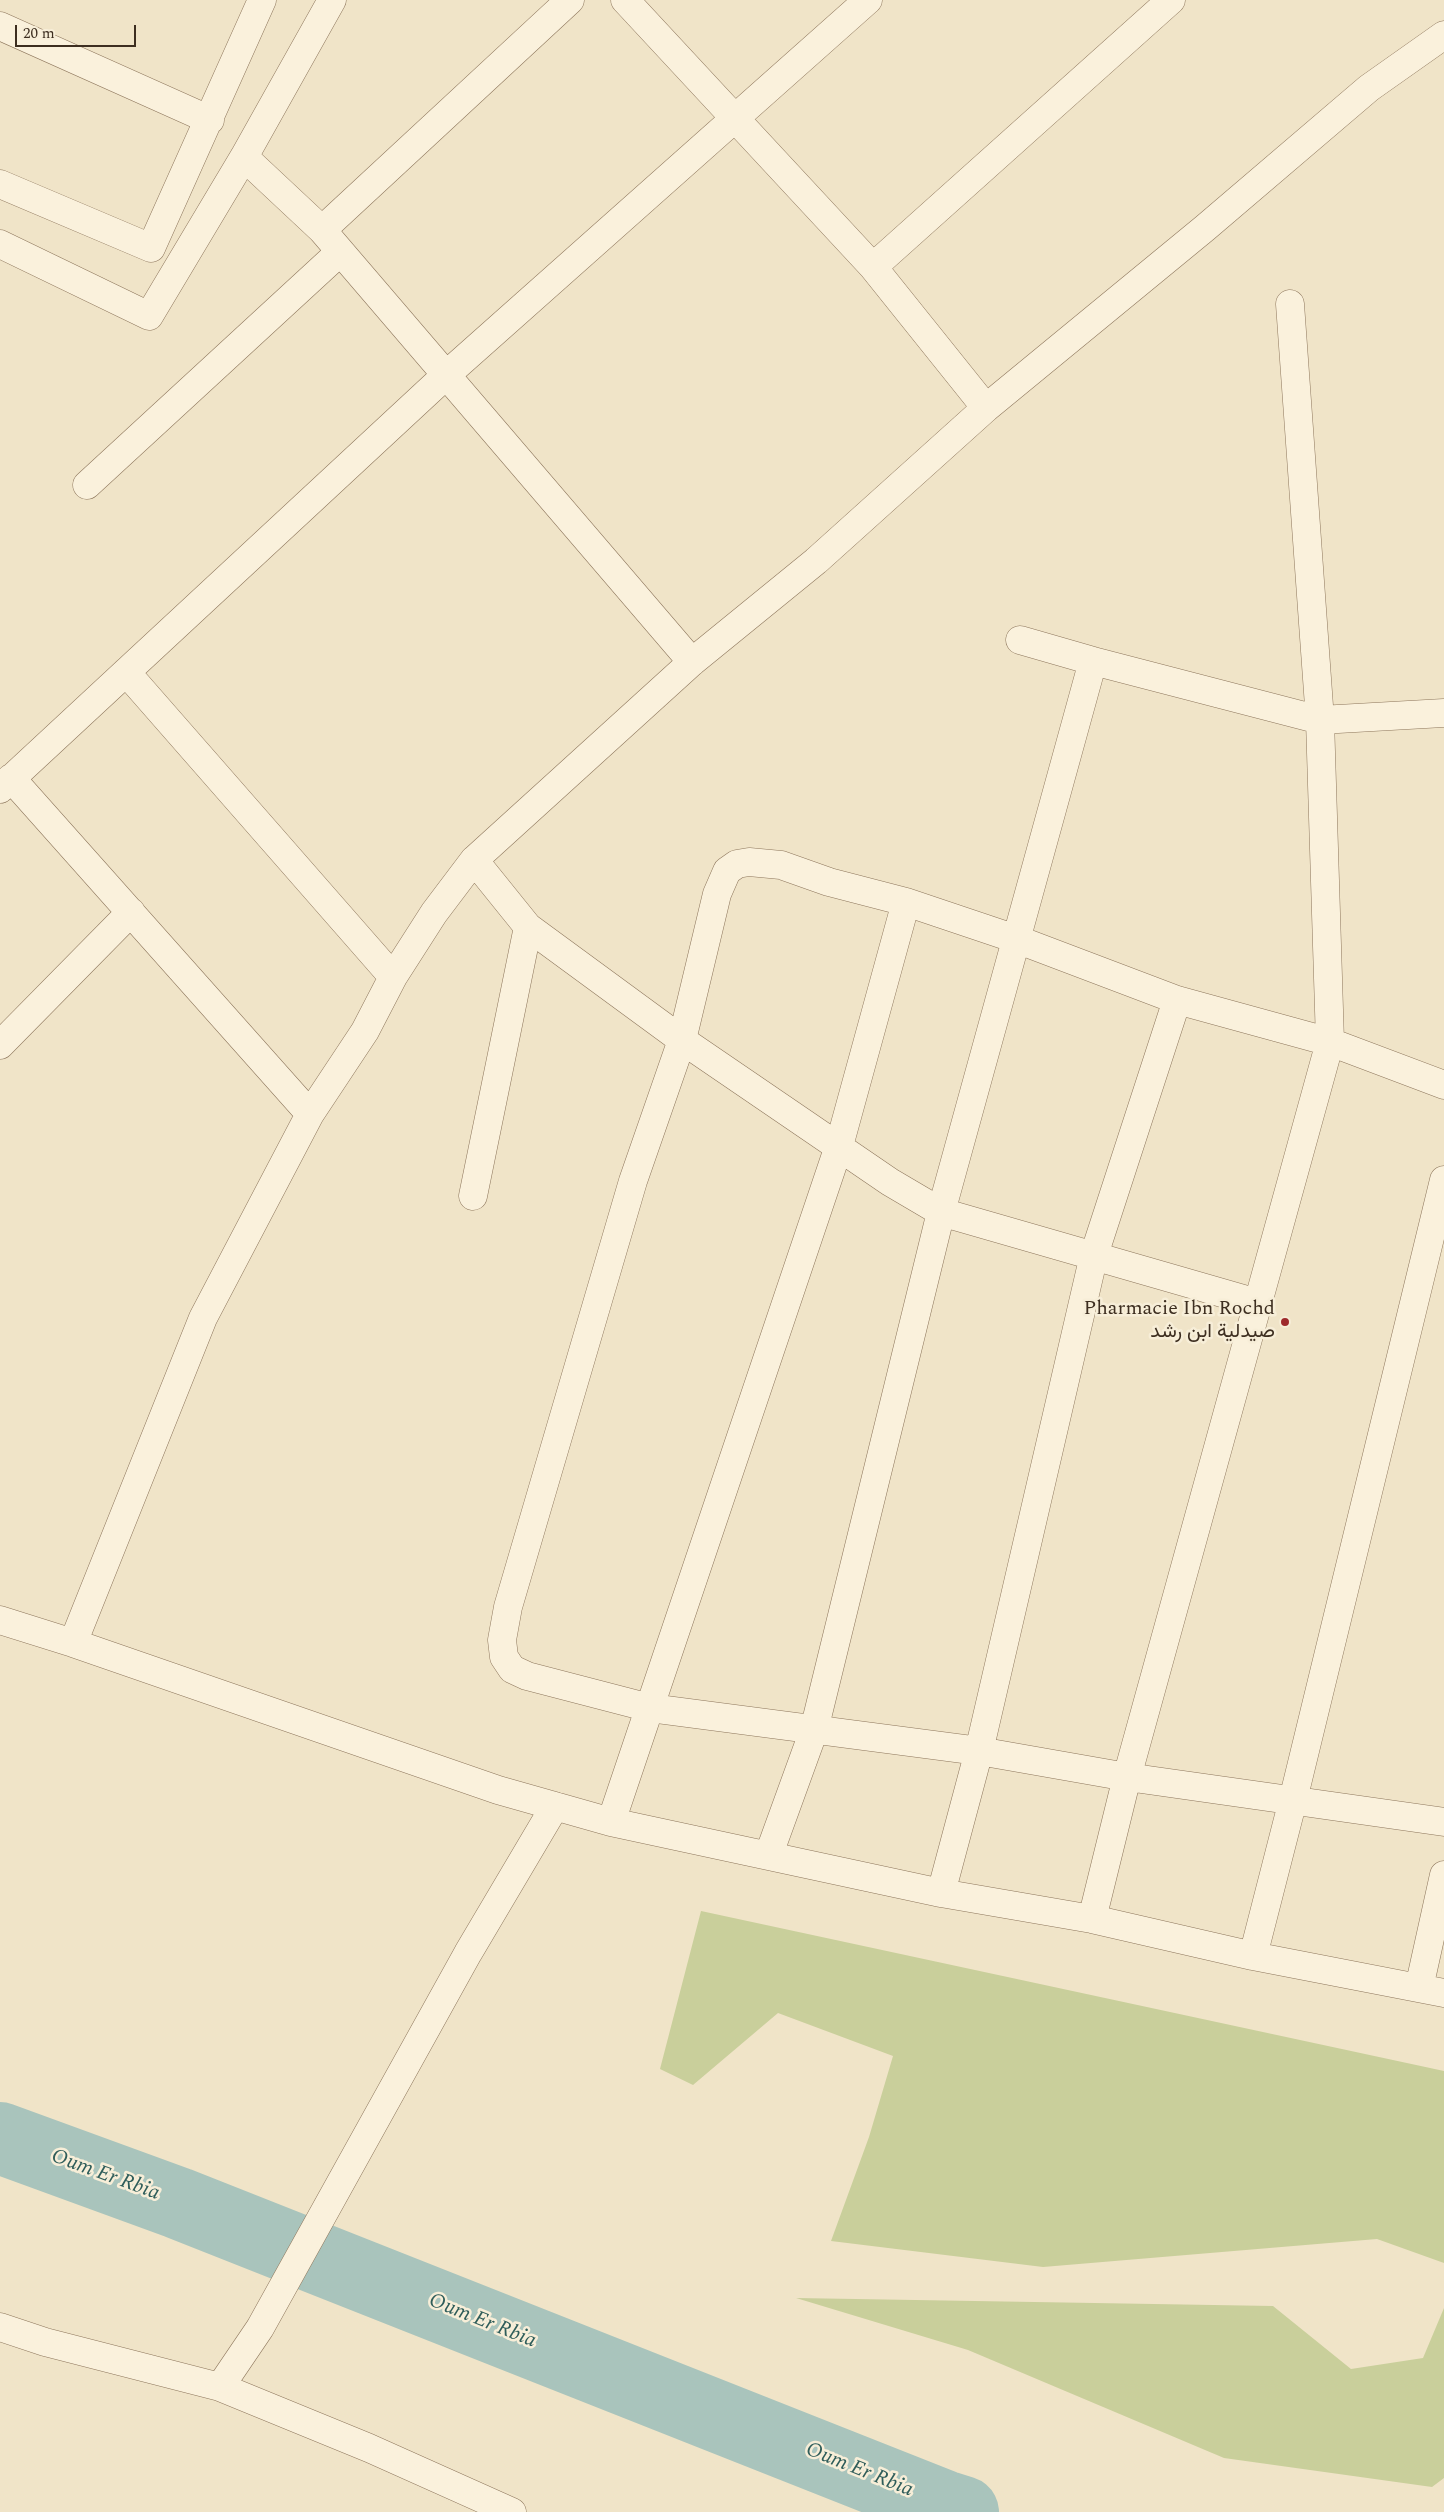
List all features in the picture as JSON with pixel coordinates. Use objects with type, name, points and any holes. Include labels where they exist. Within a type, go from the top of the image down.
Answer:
[{"type":"street","points":[[0,184],[151,248],[210,120],[262,0]]},
{"type":"street","points":[[0,244],[149,316],[244,157],[332,0]]},
{"type":"street","points":[[322,230],[570,0]]},
{"type":"street","points":[[625,0],[873,266],[986,408]]},
{"type":"street","points":[[310,1114],[131,912],[6,784],[445,376],[868,0]]},
{"type":"street","points":[[873,266],[1171,0]]},
{"type":"street","points":[[0,26],[210,120]]},
{"type":"street","points":[[73,1643],[202,1318],[310,1114],[364,1031],[393,978],[434,913],[474,860],[692,662],[816,561],[986,408],[1205,228],[1369,88],[1444,35]]},
{"type":"street","points":[[244,157],[322,230],[445,376],[692,662]]},
{"type":"street","points":[[87,486],[340,252]]},
{"type":"street","points":[[1092,1919],[1127,1777],[1330,1042],[1320,720],[1290,304]]},
{"type":"street","points":[[1020,640],[1093,662],[1320,720],[1444,713]]},
{"type":"street","points":[[769,1854],[814,1730],[941,1212],[1093,662]]},
{"type":"street","points":[[126,672],[393,978]]},
{"type":"street","points":[[474,860],[528,927],[682,1040],[890,1182],[941,1212],[1258,1303]]},
{"type":"street","points":[[1444,1085],[1330,1042],[1177,1000],[1016,939],[906,902],[829,882],[780,865],[750,862],[737,864],[727,871],[717,894],[682,1040],[633,1181],[508,1607],[502,1640],[504,1657],[512,1669],[527,1676],[650,1708],[979,1751],[1127,1777],[1444,1822]]},
{"type":"street","points":[[611,1822],[839,1146],[906,902]]},
{"type":"street","points":[[0,1045],[131,912]]},
{"type":"street","points":[[474,1196],[528,927]]},
{"type":"street","points":[[941,1893],[979,1751],[1094,1255],[1177,1000]]},
{"type":"street","points":[[1253,1956],[1293,1800],[1444,1180]]},
{"type":"street","points":[[0,1620],[73,1643],[342,1738],[498,1790],[611,1822],[769,1854],[941,1893],[1092,1919],[1253,1956],[1432,1991],[1444,1875]]},
{"type":"street","points":[[220,2387],[260,2328],[468,1954],[555,1806]]},
{"type":"street","points":[[0,2327],[45,2342],[220,2387],[369,2448],[512,2512]]},
{"type":"green space","points":[[701,1911],[1444,2071],[1444,2263],[1377,2239],[1043,2267],[831,2241],[869,2137],[893,2056],[778,2013],[693,2085],[660,2069]]},
{"type":"green space","points":[[796,2298],[1273,2306],[1351,2369],[1423,2358],[1444,2308],[1444,2478],[1432,2487],[1224,2458],[968,2350]]},
{"type":"waterway","name":"Oum Er Rbia","points":[[0,2138],[178,2203],[963,2512]]},
{"type":"place","name":"Pharmacie Ibn Rochd صيدلية ابن رشد","points":[[1285,1322]]}]
